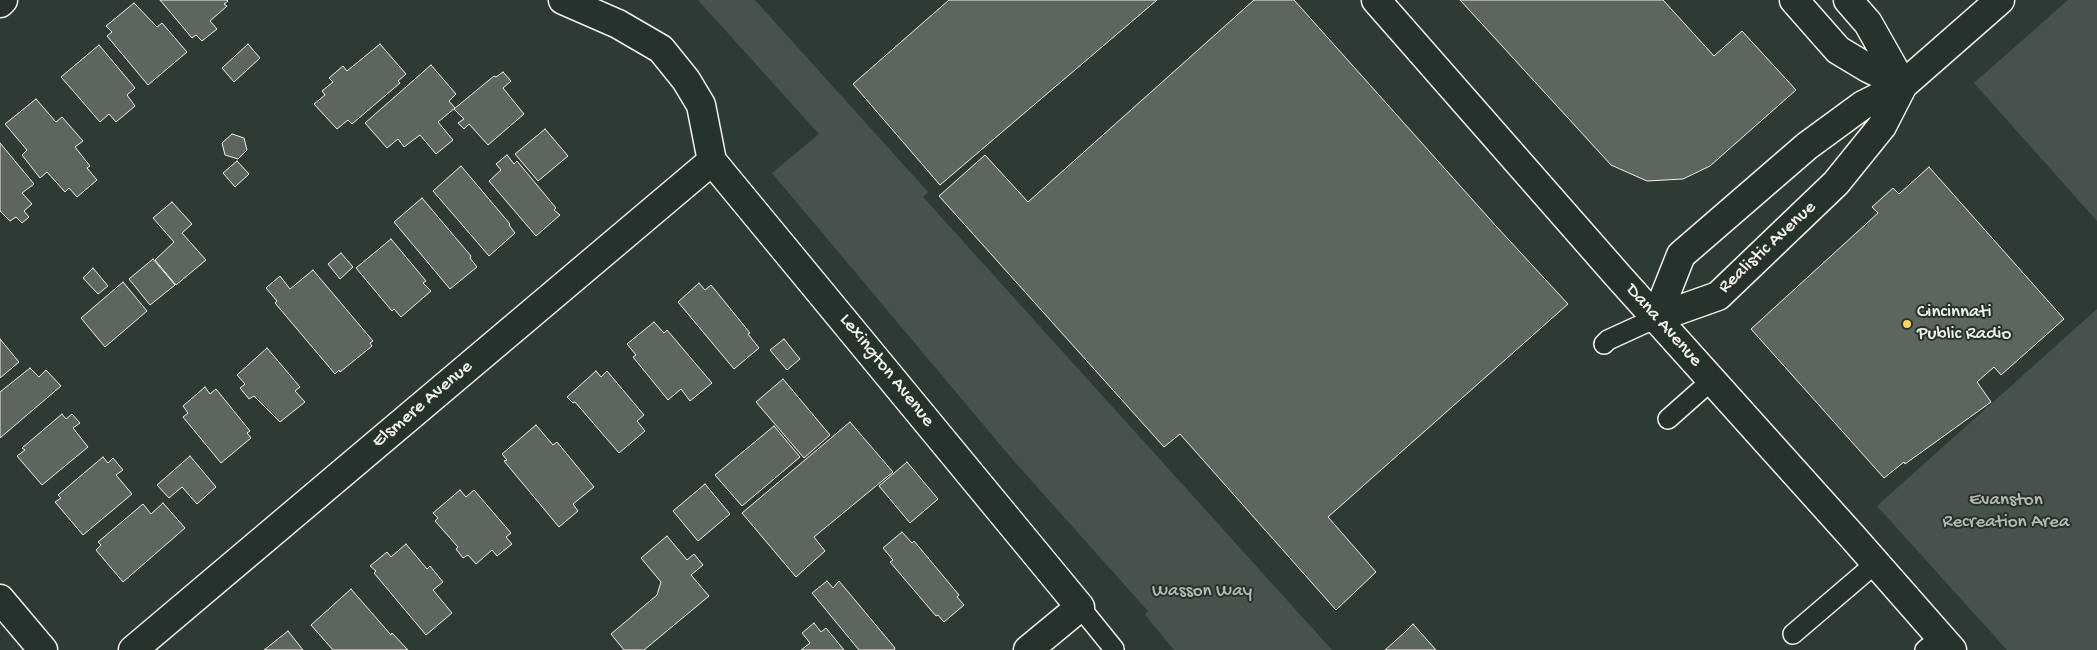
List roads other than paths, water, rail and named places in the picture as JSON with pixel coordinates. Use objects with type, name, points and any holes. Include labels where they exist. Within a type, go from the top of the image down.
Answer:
[{"type":"street","points":[[0,3],[3,0]]},
{"type":"street","name":"Lexington Avenue","points":[[562,0],[618,24],[661,49],[686,80],[701,105],[712,161],[1080,607]]},
{"type":"street","name":"Dana Avenue","points":[[1376,0],[1656,318],[1876,563],[1940,646]]},
{"type":"street","points":[[1794,0],[1838,50],[1868,68],[1904,85]]},
{"type":"street","points":[[1848,0],[1868,22],[1904,85]]},
{"type":"street","name":"Realistic Avenue","points":[[1656,318],[1681,255],[1807,146],[1863,104],[1904,85],[2000,0]]},
{"type":"street","name":"Realistic Avenue","points":[[1656,318],[1718,296],[1836,184],[1882,126],[1904,85]]},
{"type":"street","name":"Elsmere Avenue","points":[[133,650],[712,161]]},
{"type":"street","points":[[0,599],[43,650]]},
{"type":"street","points":[[1028,650],[1080,607]]},
{"type":"lane","points":[[1604,344],[1608,340],[1656,318]]},
{"type":"lane","points":[[1668,419],[1712,380]]},
{"type":"lane","points":[[1793,634],[1876,563]]},
{"type":"lane","name":"Lexington Avenue","points":[[1080,607],[1114,648]]},
{"type":"place","name":"Cincinnati Public Radio","points":[[1907,324]]},
{"type":"park label","name":"Evanston Recreation Area","points":[[2006,512]]},
{"type":"park label","name":"Wasson Way","points":[[1202,592]]}]
